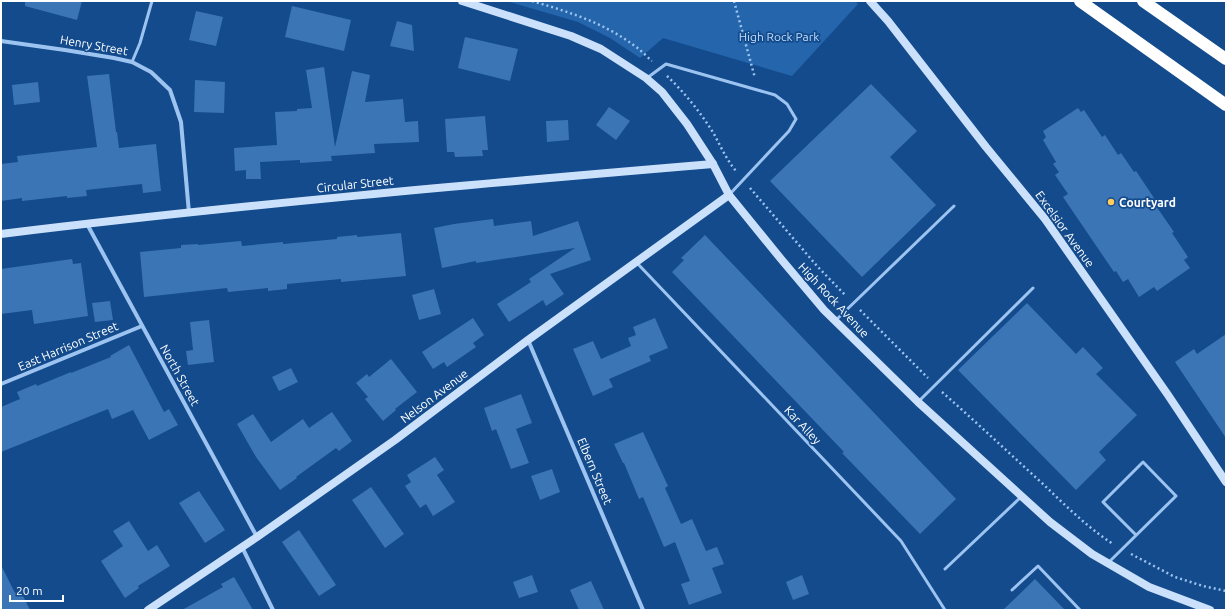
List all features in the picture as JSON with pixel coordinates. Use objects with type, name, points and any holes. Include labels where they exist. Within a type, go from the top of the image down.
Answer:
[{"type":"highway","points":[[1080,1],[1226,105]]},
{"type":"highway","points":[[1143,1],[1226,59]]},
{"type":"street","name":"High Rock Avenue","points":[[462,1],[571,36],[601,49],[646,78],[662,92],[688,124],[713,164],[729,195],[780,260],[836,321],[918,402],[1050,522],[1092,554],[1150,587],[1207,610]]},
{"type":"street","name":"Excelsior Avenue","points":[[870,1],[888,21],[986,147],[1045,219],[1168,395],[1226,482]]},
{"type":"street","name":"Henry Street","points":[[1,42],[65,50],[132,62],[151,72],[170,90],[181,122],[189,213]]},
{"type":"street","name":"Circular Street","points":[[1,234],[87,223],[392,192],[713,164]]},
{"type":"street","name":"Nelson Avenue","points":[[148,610],[258,537],[395,440],[528,340],[729,195]]},
{"type":"street","name":"North Street","points":[[87,223],[258,537]]},
{"type":"street","name":"East Harrison Street","points":[[1,384],[142,326]]},
{"type":"street","name":"Elbern Street","points":[[528,340],[643,610]]},
{"type":"street","points":[[242,547],[273,610]]},
{"type":"lane","points":[[132,62],[140,43],[152,1]]},
{"type":"lane","points":[[646,78],[666,64],[775,95],[787,104],[796,119],[789,131],[729,195]]},
{"type":"lane","points":[[836,321],[954,206]]},
{"type":"lane","name":"Kar Alley","points":[[636,262],[901,541],[945,610]]},
{"type":"lane","points":[[918,402],[1033,288]]},
{"type":"lane","points":[[1108,563],[1176,496],[1143,462],[1103,502],[1136,535]]},
{"type":"lane","points":[[945,569],[1022,496]]},
{"type":"lane","points":[[1012,590],[1038,566],[1080,610]]},
{"type":"path","points":[[532,1],[579,16],[604,26],[636,47],[679,87],[704,120],[721,146],[730,165],[817,266],[935,385],[1076,515],[1121,550],[1175,578],[1226,592]]},
{"type":"path","points":[[734,1],[758,90]]},
{"type":"green space","name":"High Rock Park","points":[[506,1],[855,1],[858,4],[792,76],[663,38],[640,58],[610,38],[578,22]]},
{"type":"building","points":[[25,1],[82,1],[77,20],[25,6]]},
{"type":"building","points":[[292,6],[351,20],[344,51],[285,37]]},
{"type":"building","points":[[196,11],[223,17],[216,46],[189,40]]},
{"type":"building","points":[[397,21],[412,25],[414,51],[390,46]]},
{"type":"building","points":[[465,37],[518,49],[510,81],[458,68]]},
{"type":"building","points":[[324,67],[335,147],[352,71],[370,75],[365,102],[403,99],[405,122],[418,121],[419,142],[374,144],[375,153],[331,156],[332,161],[300,163],[300,160],[260,162],[261,179],[246,179],[246,170],[235,171],[234,148],[277,145],[275,112],[297,111],[297,109],[312,108],[306,70]]},
{"type":"building","points":[[109,74],[119,148],[156,144],[161,191],[143,193],[142,184],[86,190],[87,196],[67,198],[67,196],[22,201],[22,198],[1,201],[1,164],[18,162],[17,156],[97,147],[87,76]]},
{"type":"building","points":[[195,80],[225,82],[224,113],[194,112]]},
{"type":"building","points":[[38,82],[40,102],[14,105],[12,85]]},
{"type":"building","points":[[871,84],[917,131],[890,157],[936,205],[862,277],[770,181]]},
{"type":"building","points":[[609,107],[630,121],[616,140],[596,125]]},
{"type":"building","name":"Courtyard","points":[[1078,108],[1081,112],[1084,110],[1102,137],[1105,135],[1118,155],[1121,153],[1134,172],[1136,171],[1156,201],[1154,203],[1174,232],[1172,233],[1188,257],[1184,260],[1190,268],[1157,291],[1154,287],[1139,297],[1128,279],[1123,282],[1116,271],[1114,272],[1063,197],[1068,194],[1055,175],[1059,172],[1053,164],[1056,162],[1043,140],[1046,137],[1043,131]]},
{"type":"building","points":[[485,116],[488,150],[482,150],[483,156],[455,157],[454,152],[447,152],[445,119]]},
{"type":"building","points":[[568,120],[569,140],[547,142],[546,121]]},
{"type":"building","points":[[493,219],[494,226],[531,221],[533,236],[578,221],[591,260],[550,274],[564,294],[546,306],[543,300],[509,322],[497,304],[531,282],[529,279],[575,248],[476,263],[476,261],[442,268],[434,228]]},
{"type":"building","points":[[401,233],[406,276],[341,282],[341,279],[287,284],[287,289],[268,291],[268,288],[228,292],[227,288],[144,297],[140,252],[181,248],[181,245],[241,241],[242,246],[283,242],[283,244],[337,239],[337,237],[357,235],[357,237]]},
{"type":"building","points":[[705,235],[956,499],[920,534],[672,272],[684,260],[681,258]]},
{"type":"building","points":[[72,259],[73,264],[81,263],[88,316],[34,324],[32,310],[1,314],[1,269]]},
{"type":"building","points":[[434,289],[441,314],[419,320],[412,295]]},
{"type":"building","points":[[110,301],[113,320],[95,322],[92,303]]},
{"type":"building","points":[[1027,303],[1076,354],[1083,347],[1103,368],[1096,374],[1137,415],[1099,452],[1106,460],[1076,490],[958,370]]},
{"type":"building","points":[[473,318],[484,335],[473,343],[476,347],[447,367],[444,362],[433,369],[422,352]]},
{"type":"building","points":[[655,318],[668,348],[649,356],[651,361],[609,379],[613,387],[593,396],[573,349],[593,341],[601,359],[631,346],[628,338],[636,335],[633,327]]},
{"type":"building","points":[[209,320],[214,362],[188,365],[186,351],[193,350],[190,322]]},
{"type":"building","points":[[1226,334],[1226,438],[1175,362],[1194,349],[1197,354]]},
{"type":"building","points":[[129,345],[164,412],[169,409],[178,425],[149,440],[133,410],[112,419],[108,409],[1,452],[1,407],[20,399],[17,392],[36,384],[37,386],[111,357],[110,356]]},
{"type":"building","points":[[391,359],[417,392],[395,409],[396,410],[383,421],[365,399],[368,397],[356,383],[367,374],[369,377]]},
{"type":"building","points":[[291,368],[298,382],[279,391],[272,377]]},
{"type":"building","points":[[521,394],[532,423],[516,429],[529,463],[511,469],[496,429],[492,431],[484,408]]},
{"type":"building","points":[[332,412],[352,441],[339,451],[336,448],[280,490],[256,457],[237,424],[253,414],[271,442],[303,419],[309,428]]},
{"type":"building","points":[[643,432],[668,486],[665,488],[681,524],[692,519],[706,551],[717,547],[724,564],[712,568],[722,593],[689,605],[681,584],[690,581],[675,542],[664,547],[643,497],[639,499],[624,463],[614,444]]},
{"type":"building","points":[[435,457],[444,470],[437,475],[455,502],[433,516],[426,504],[420,508],[405,486],[411,482],[407,475]]},
{"type":"building","points":[[552,469],[560,492],[540,500],[531,476]]},
{"type":"building","points":[[371,487],[404,534],[385,548],[352,500]]},
{"type":"building","points":[[199,491],[225,530],[205,543],[179,503]]},
{"type":"building","points":[[129,521],[148,551],[157,545],[170,566],[138,586],[139,588],[125,598],[101,561],[123,546],[113,531]]},
{"type":"building","points":[[299,530],[336,585],[319,596],[282,542]]},
{"type":"building","points":[[1,565],[15,593],[20,590],[30,610],[1,610]]},
{"type":"building","points":[[532,575],[538,592],[519,598],[513,582]]},
{"type":"building","points":[[802,575],[809,594],[793,600],[786,582]]},
{"type":"building","points":[[234,577],[253,610],[182,610],[223,587],[221,584]]},
{"type":"building","points":[[1035,579],[1065,610],[1003,610]]},
{"type":"building","points":[[591,581],[604,610],[579,610],[570,590]]},
{"type":"place","name":"Courtyard","points":[[1111,202]]}]
